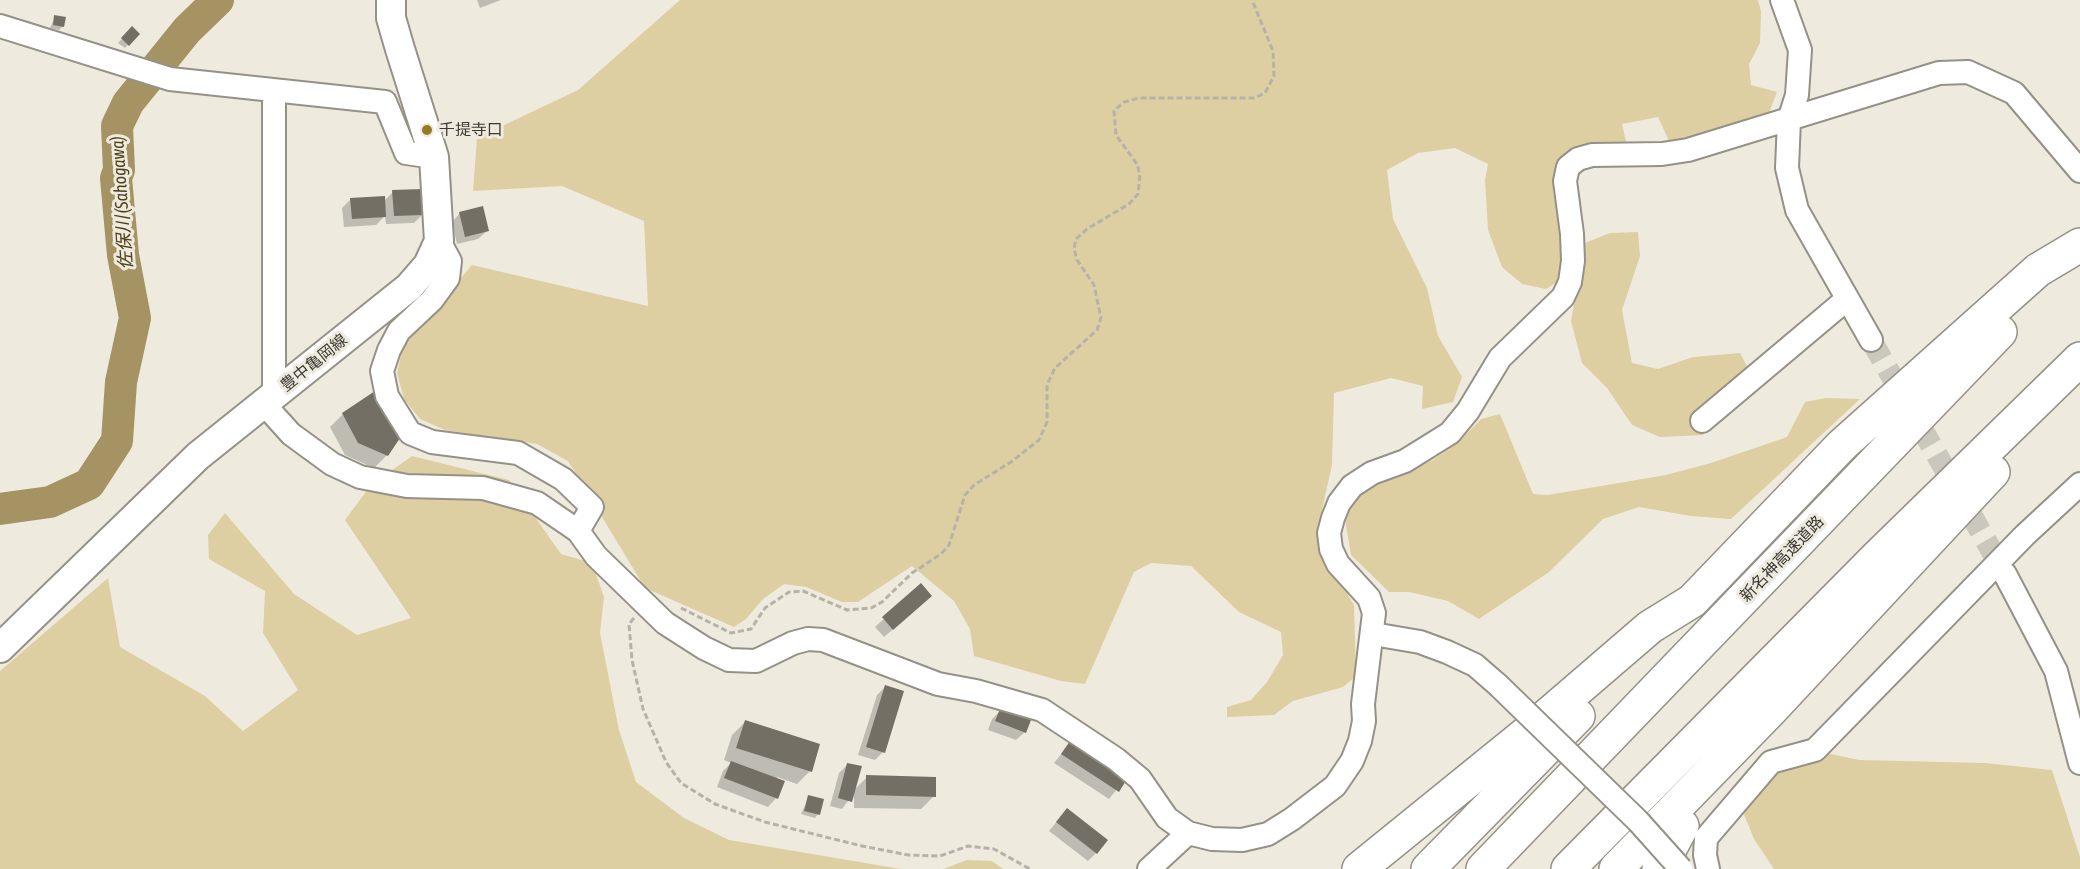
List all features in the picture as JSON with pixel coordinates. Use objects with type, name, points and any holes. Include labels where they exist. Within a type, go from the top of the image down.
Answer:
[{"type":"highway","points":[[1428,869],[1842,445],[2038,270],[2080,247]]},
{"type":"highway","name":"新名神高速道路","points":[[1483,869],[2080,247]]},
{"type":"highway","points":[[1568,869],[1877,557],[2080,359]]},
{"type":"highway","points":[[1616,869],[1887,588],[2080,377]]},
{"type":"highway","points":[[1359,869],[1528,732],[1650,627],[1692,601]]},
{"type":"highway","points":[[1659,869],[1695,805],[1771,710]]},
{"type":"main road","points":[[391,0],[391,18],[434,157],[440,241]]},
{"type":"main road","name":"豊中亀岡線","points":[[2,642],[198,456],[409,287],[428,265],[440,241]]},
{"type":"street","points":[[1782,0],[1800,50],[1801,64],[1797,95],[1790,120],[1787,168],[1797,210],[1871,340]]},
{"type":"street","points":[[0,26],[170,79],[274,92],[386,102],[406,153],[434,157]]},
{"type":"street","points":[[274,92],[269,399],[291,434],[332,464],[360,477],[407,486],[483,488],[537,503],[578,531],[596,556],[665,623],[704,648],[729,660],[756,661],[793,643],[808,639],[823,640],[938,684],[976,691],[1042,710],[1116,759],[1140,779],[1167,818],[1188,833],[1212,839],[1242,840],[1268,834],[1335,786],[1352,761],[1364,722],[1365,673],[1373,634],[1374,613],[1369,598],[1338,564],[1331,549],[1329,532],[1336,510],[1352,486],[1372,473],[1405,461],[1450,433],[1468,411],[1500,358],[1563,297],[1570,282],[1573,261],[1565,182],[1568,167],[1578,159],[1592,155],[1662,154],[1688,150],[1939,73],[1968,72],[2014,93],[2080,171]]},
{"type":"street","points":[[440,241],[450,261],[448,278],[432,300],[399,331],[388,350],[382,371],[387,396],[410,433],[432,442],[518,453],[563,479],[592,507],[578,531]]},
{"type":"street","points":[[1702,421],[1847,299]]},
{"type":"street","points":[[1708,869],[1705,855],[1706,838],[1771,762],[1815,750],[2017,544],[2080,484]]},
{"type":"street","points":[[2005,574],[2056,671],[2080,763]]},
{"type":"street","points":[[1373,634],[1419,642],[1475,665],[1638,821],[1681,869]]},
{"type":"street","points":[[1149,869],[1188,833]]},
{"type":"path","points":[[1030,869],[994,849],[968,846],[940,856],[908,855],[765,822],[715,804],[681,783],[666,762],[642,709],[632,660],[629,624],[644,602],[674,604],[731,633],[742,633],[751,629],[765,608],[789,592],[812,594],[847,610],[871,608],[882,603],[912,573],[941,554],[949,545],[969,490],[1039,440],[1047,422],[1047,385],[1055,368],[1097,330],[1101,318],[1100,300],[1094,285],[1077,260],[1074,249],[1076,239],[1087,229],[1129,204],[1138,194],[1140,175],[1137,164],[1116,135],[1114,111],[1124,102],[1139,98],[1254,98],[1266,93],[1274,76],[1273,51],[1252,0]]},
{"type":"shaded area","points":[[680,0],[1758,0],[1761,11],[1760,43],[1749,64],[1751,85],[1777,92],[1767,118],[1670,143],[1658,117],[1622,124],[1627,146],[1591,142],[1568,151],[1558,167],[1553,190],[1563,254],[1562,279],[1546,289],[1522,284],[1502,267],[1488,230],[1485,180],[1488,164],[1455,148],[1418,153],[1387,170],[1393,219],[1427,288],[1438,336],[1462,377],[1453,402],[1422,409],[1423,386],[1391,378],[1334,393],[1332,465],[1321,514],[1319,542],[1327,561],[1354,605],[1356,676],[1343,687],[1293,701],[1274,715],[1227,717],[1227,707],[1251,700],[1267,682],[1283,655],[1281,632],[1239,612],[1191,566],[1151,563],[1134,572],[1085,684],[1061,681],[974,656],[970,629],[954,601],[912,566],[858,602],[842,602],[806,587],[784,584],[763,599],[746,619],[734,627],[645,588],[568,461],[537,444],[445,430],[420,419],[404,399],[397,373],[403,346],[472,265],[648,306],[644,221],[562,186],[473,191],[477,138],[578,90]]},
{"type":"shaded area","points":[[1638,232],[1640,256],[1622,310],[1632,363],[1658,369],[1693,357],[1740,353],[1752,376],[1729,408],[1703,435],[1660,437],[1632,425],[1607,388],[1582,363],[1571,321],[1585,243],[1610,233]]},
{"type":"shaded area","points":[[1826,398],[1860,399],[1731,519],[1691,516],[1639,507],[1603,519],[1549,572],[1479,619],[1448,601],[1409,592],[1389,592],[1351,555],[1345,519],[1350,504],[1364,491],[1433,460],[1458,443],[1481,419],[1500,414],[1533,494],[1548,495],[1666,475],[1711,463],[1787,437],[1805,402]]},
{"type":"shaded area","points":[[412,456],[509,480],[561,554],[592,563],[604,597],[600,633],[619,730],[636,782],[684,818],[729,840],[901,869],[0,869],[0,671],[108,578],[120,647],[205,696],[243,731],[298,690],[263,633],[265,591],[209,559],[208,535],[225,513],[294,594],[357,635],[411,618],[345,520],[371,485]]},
{"type":"shaded area","points":[[1798,747],[1859,760],[1985,763],[2052,770],[2080,857],[2080,869],[1774,869],[1754,839],[1736,795]]},
{"type":"shaded area","points":[[967,860],[992,861],[1003,869],[943,869]]},
{"type":"building","points":[[54,15],[66,17],[64,27],[53,25]]},
{"type":"building","points":[[132,26],[140,34],[129,46],[121,38]]},
{"type":"building","points":[[423,189],[424,215],[394,216],[392,190]]},
{"type":"building","points":[[385,196],[386,217],[352,219],[350,198]]},
{"type":"building","points":[[483,206],[489,231],[465,237],[459,212]]},
{"type":"building","points":[[375,391],[402,435],[388,456],[358,443],[342,413]]},
{"type":"building","points":[[921,583],[932,596],[893,630],[882,617]]},
{"type":"building","points":[[885,685],[904,691],[885,753],[866,747]]},
{"type":"building","points":[[1000,709],[1031,720],[1026,733],[995,721]]},
{"type":"building","points":[[745,720],[820,744],[812,772],[736,748]]},
{"type":"building","points":[[1070,741],[1127,779],[1119,792],[1061,754]]},
{"type":"building","points":[[731,761],[785,781],[778,799],[724,778]]},
{"type":"building","points":[[847,763],[862,766],[852,802],[838,798]]},
{"type":"building","points":[[866,775],[936,777],[936,797],[866,795]]},
{"type":"building","points":[[808,795],[824,799],[820,815],[804,811]]},
{"type":"building","points":[[1067,808],[1108,840],[1097,854],[1056,822]]},
{"type":"waterway","name":"佐保川 (Sahogawa)","points":[[0,509],[50,502],[89,484],[117,441],[121,382],[135,318],[123,255],[116,178],[119,170],[117,126],[128,103],[187,30],[218,0]]},
{"type":"tunnel","points":[[1871,340],[2005,574]]},
{"type":"place","name":"千提寺口","points":[[427,130]]}]
